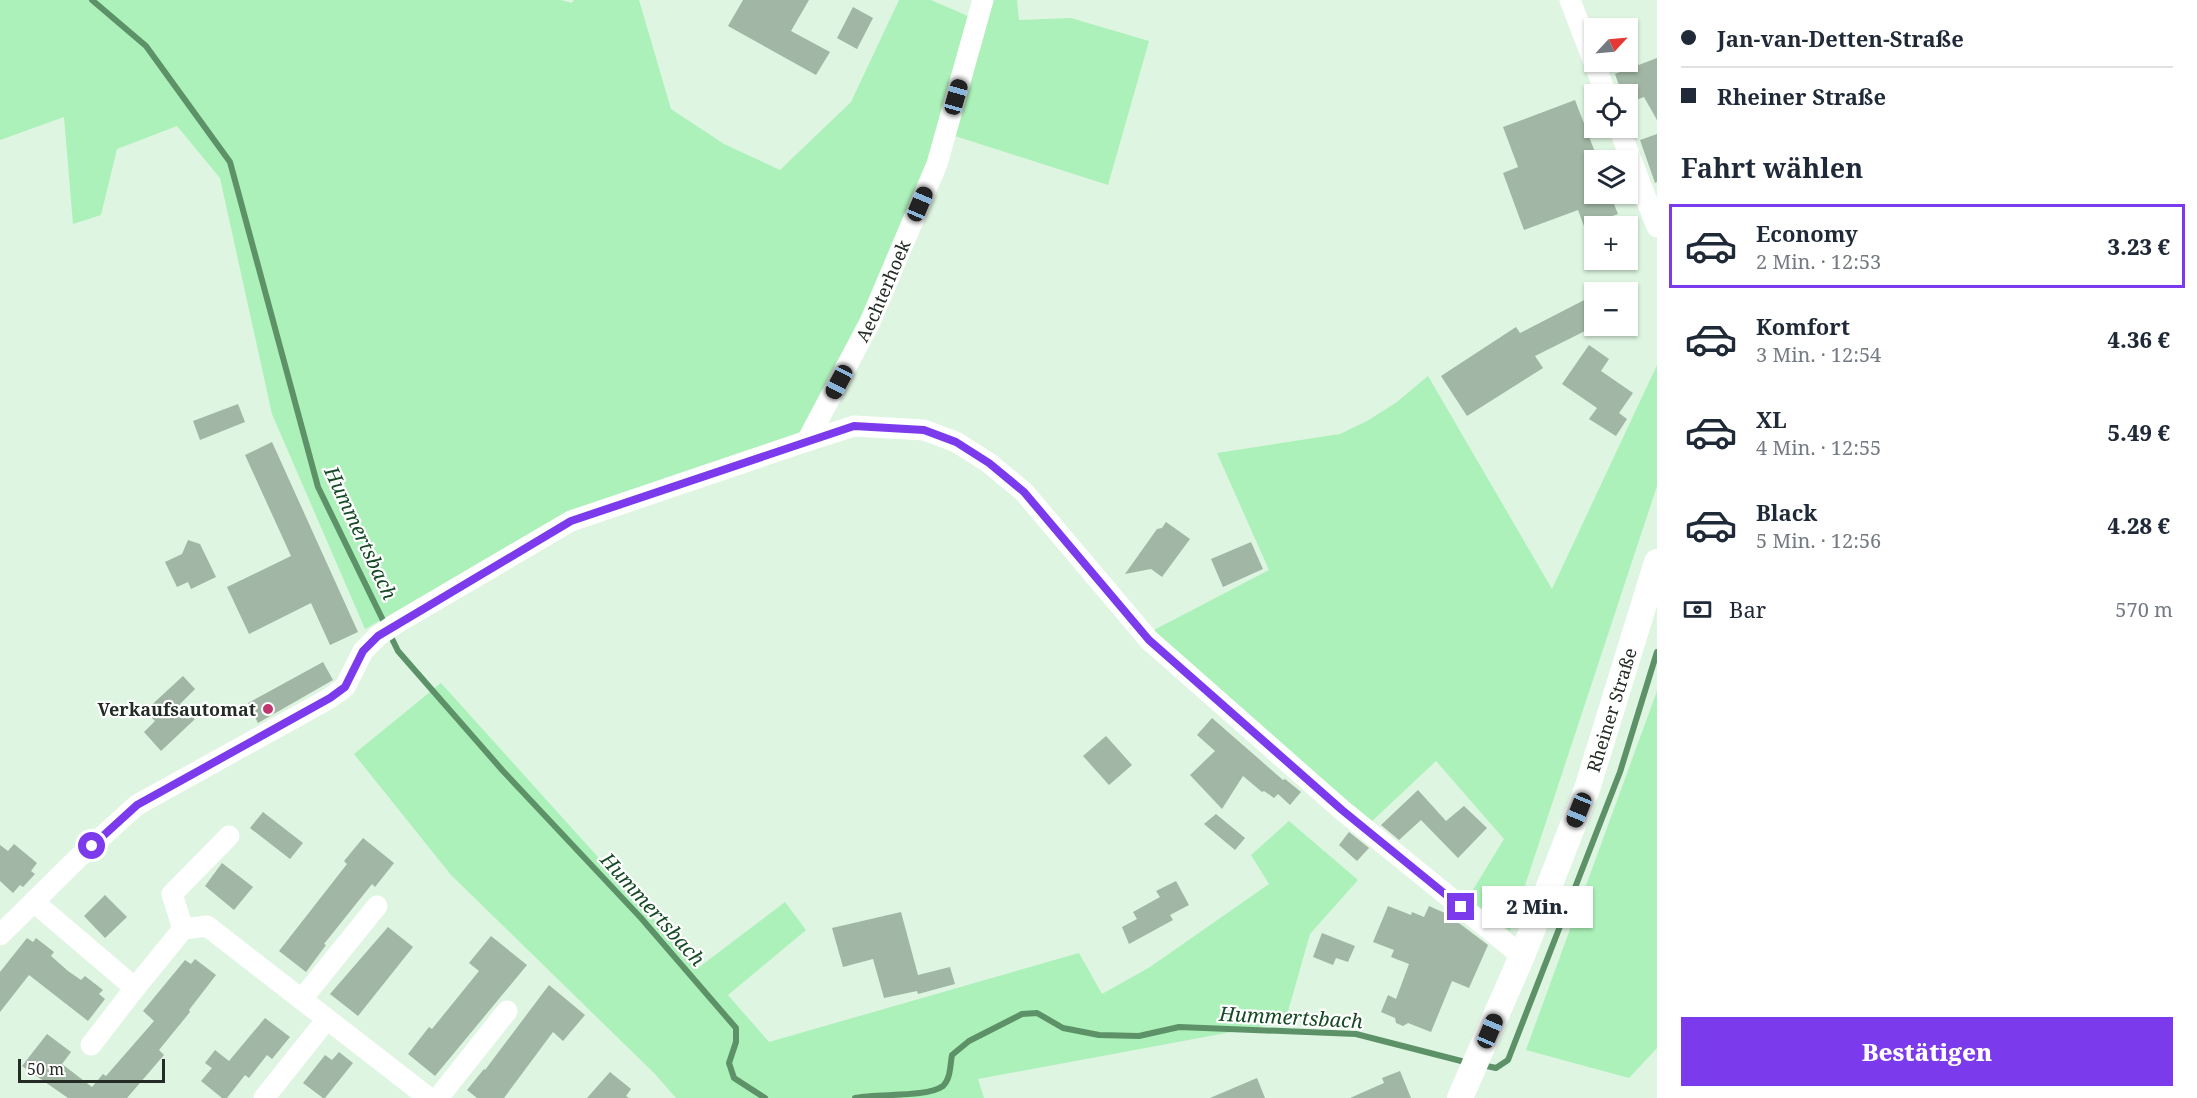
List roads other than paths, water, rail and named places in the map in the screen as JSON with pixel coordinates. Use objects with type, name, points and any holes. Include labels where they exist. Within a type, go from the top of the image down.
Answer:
[{"type":"street","name":"Aechterhoek","points":[[807,441],[870,322],[937,164],[983,0]]},
{"type":"street","points":[[1570,0],[1602,84]]},
{"type":"street","points":[[1623,138],[1657,227]]},
{"type":"street","points":[[0,934],[137,805],[330,698],[345,687],[363,651],[378,636],[397,623],[571,521],[854,426],[924,430],[956,442],[989,463],[1024,492],[1149,640],[1342,810],[1522,956]]},
{"type":"street","name":"Rheiner Straße","points":[[1465,1088],[1522,956],[1587,789],[1657,562]]},
{"type":"street","points":[[183,929],[172,894],[229,836]]},
{"type":"street","points":[[34,902],[135,988]]},
{"type":"street","points":[[302,999],[377,906]]},
{"type":"street","points":[[91,1045],[183,929],[207,926],[429,1098]]},
{"type":"street","points":[[438,1098],[507,1011]]},
{"type":"street","points":[[264,1098],[327,1019]]},
{"type":"waterway","name":"Hummertsbach","points":[[92,0],[146,46],[230,162],[318,487],[398,651],[503,771],[641,918],[736,1028],[736,1042],[729,1063],[734,1078],[765,1098]]},
{"type":"waterway","name":"Hummertsbach","points":[[1482,1065],[1496,1068],[1508,1060],[1620,772],[1657,652]]},
{"type":"waterway","name":"Hummertsbach","points":[[855,1098],[914,1094],[935,1090],[943,1086],[948,1079],[952,1055],[969,1041],[1022,1014],[1037,1013],[1063,1028],[1099,1035],[1139,1036],[1179,1027],[1356,1034],[1469,1063]]},
{"type":"place","name":"Verkaufsautomat","points":[[268,709]]}]
